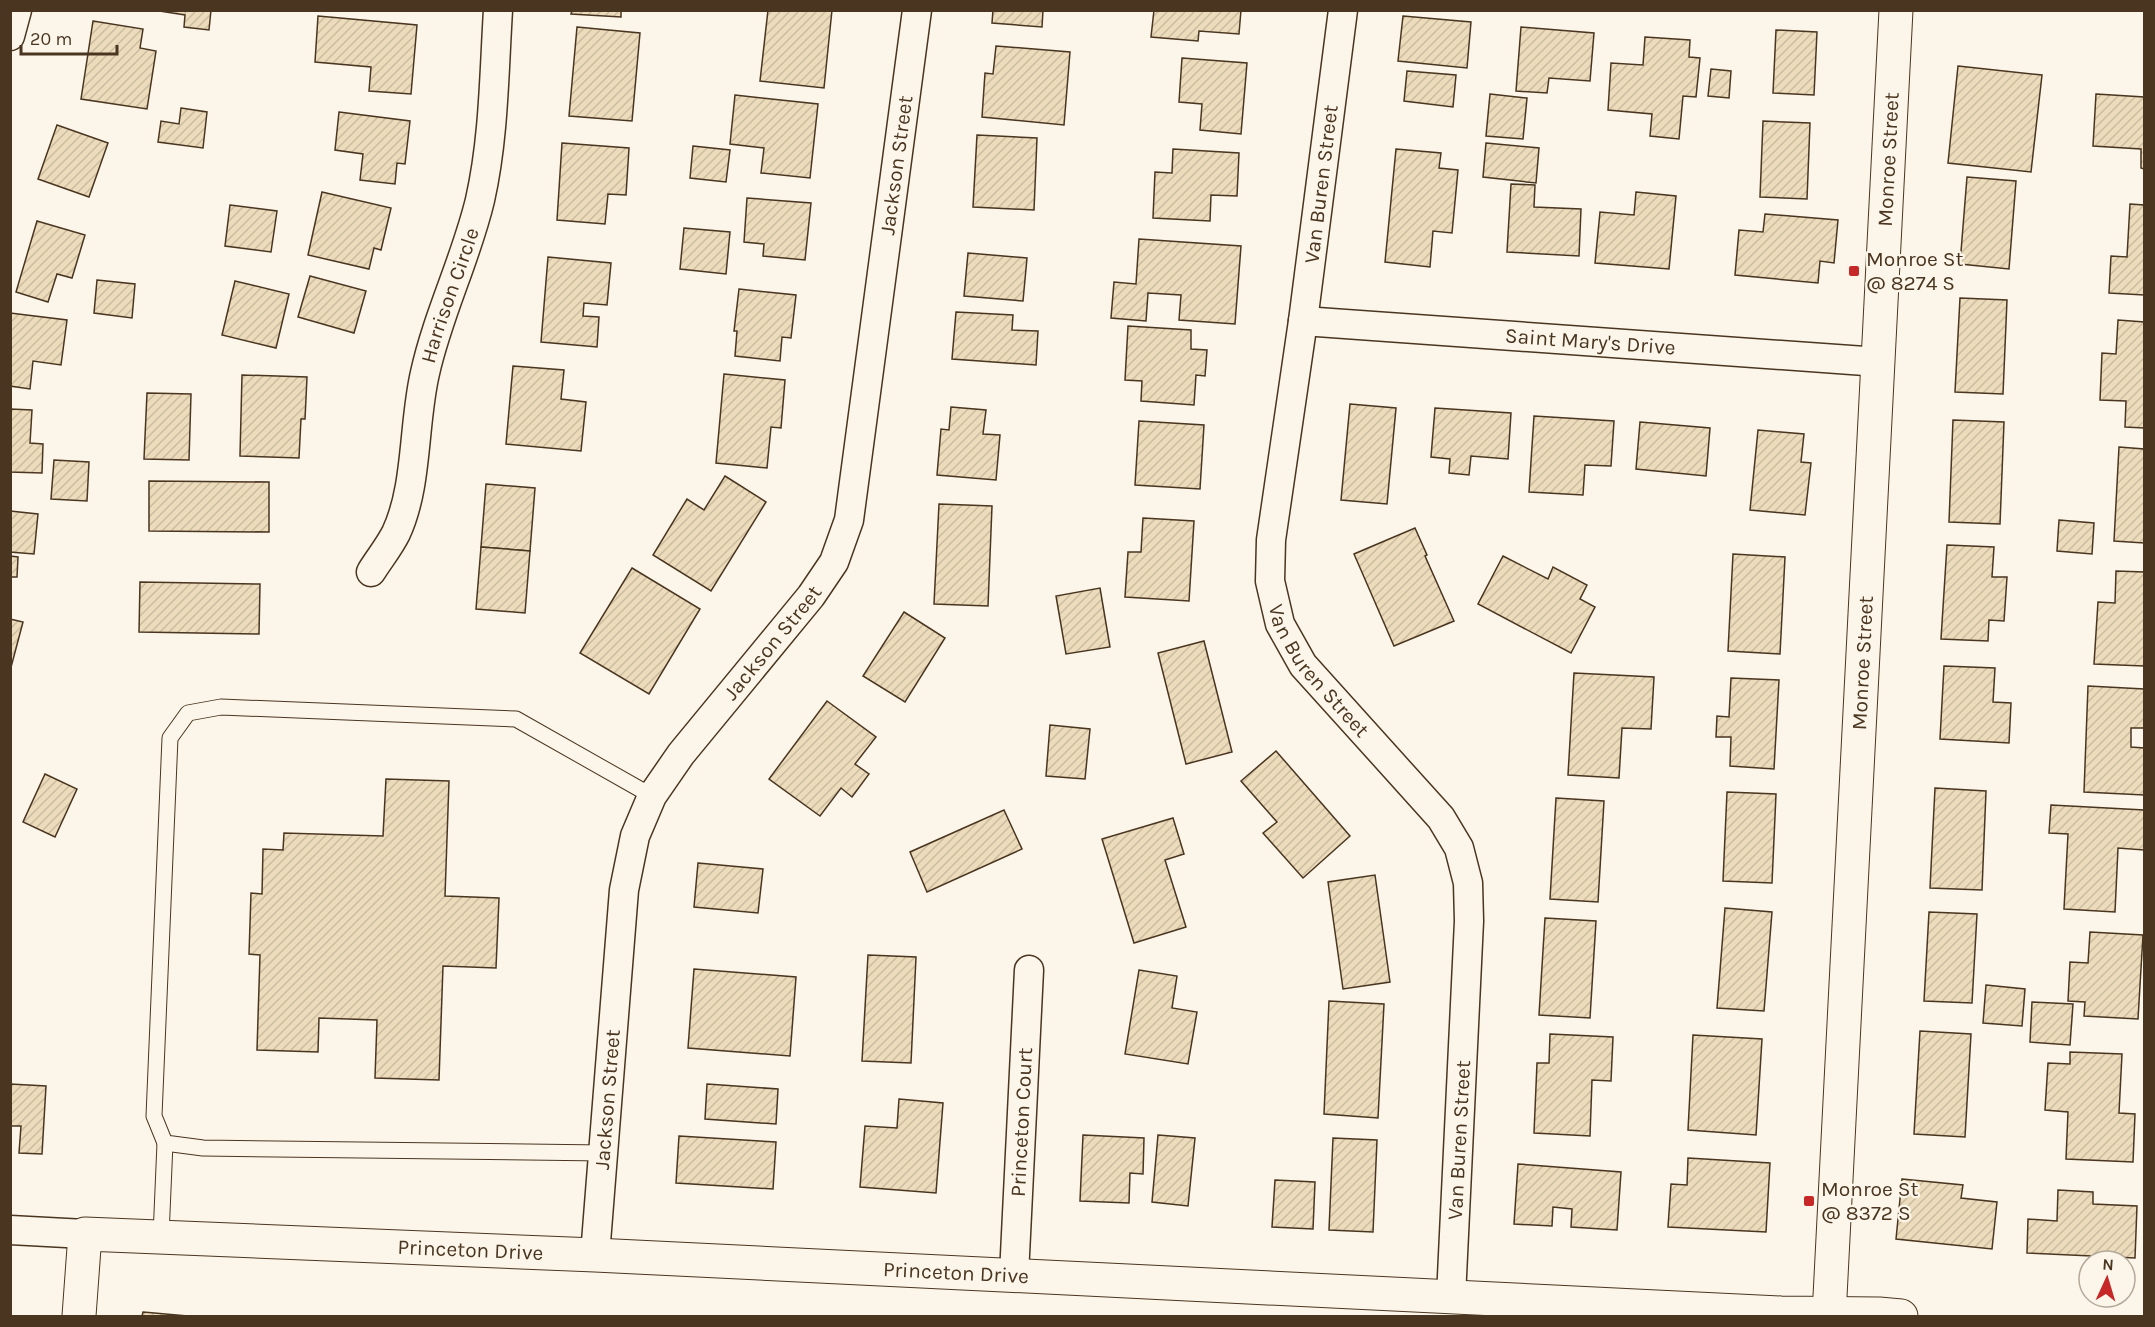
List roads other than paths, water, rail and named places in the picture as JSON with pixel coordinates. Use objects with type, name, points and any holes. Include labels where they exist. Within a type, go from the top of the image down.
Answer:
[{"type":"street","points":[[10,36],[17,10]]},
{"type":"street","name":"Harrison Circle","points":[[371,572],[396,533],[410,486],[416,423],[425,373],[479,202],[487,164],[491,126],[498,10]]},
{"type":"street","name":"Jackson Street","points":[[595,1255],[624,890],[634,836],[652,796],[681,754],[811,596],[834,562],[849,520],[917,10]]},
{"type":"street","name":"Van Buren Street","points":[[1343,10],[1272,540],[1270,581],[1280,624],[1303,665],[1441,818],[1459,848],[1468,883],[1468,933],[1451,1297]]},
{"type":"street","name":"Monroe Street","points":[[1829,1315],[1896,10]]},
{"type":"street","name":"Saint Mary's Drive","points":[[1303,321],[1879,362]]},
{"type":"street","name":"Princeton Court","points":[[1014,1275],[1029,970]]},
{"type":"street","name":"Princeton Drive","points":[[10,1230],[595,1255],[1829,1315],[1879,1314],[1901,1317]]},
{"type":"street","points":[[79,1317],[85,1234]]},
{"type":"lane","points":[[161,1236],[165,1143],[154,1116],[170,738],[188,713],[221,707],[516,719],[652,796]]},
{"type":"lane","points":[[165,1143],[203,1148],[604,1153]]},
{"type":"place","name":"Monroe St @ 8274 S","points":[[1854,271]]},
{"type":"place","name":"Monroe St @ 8372 S","points":[[1809,1201]]}]
